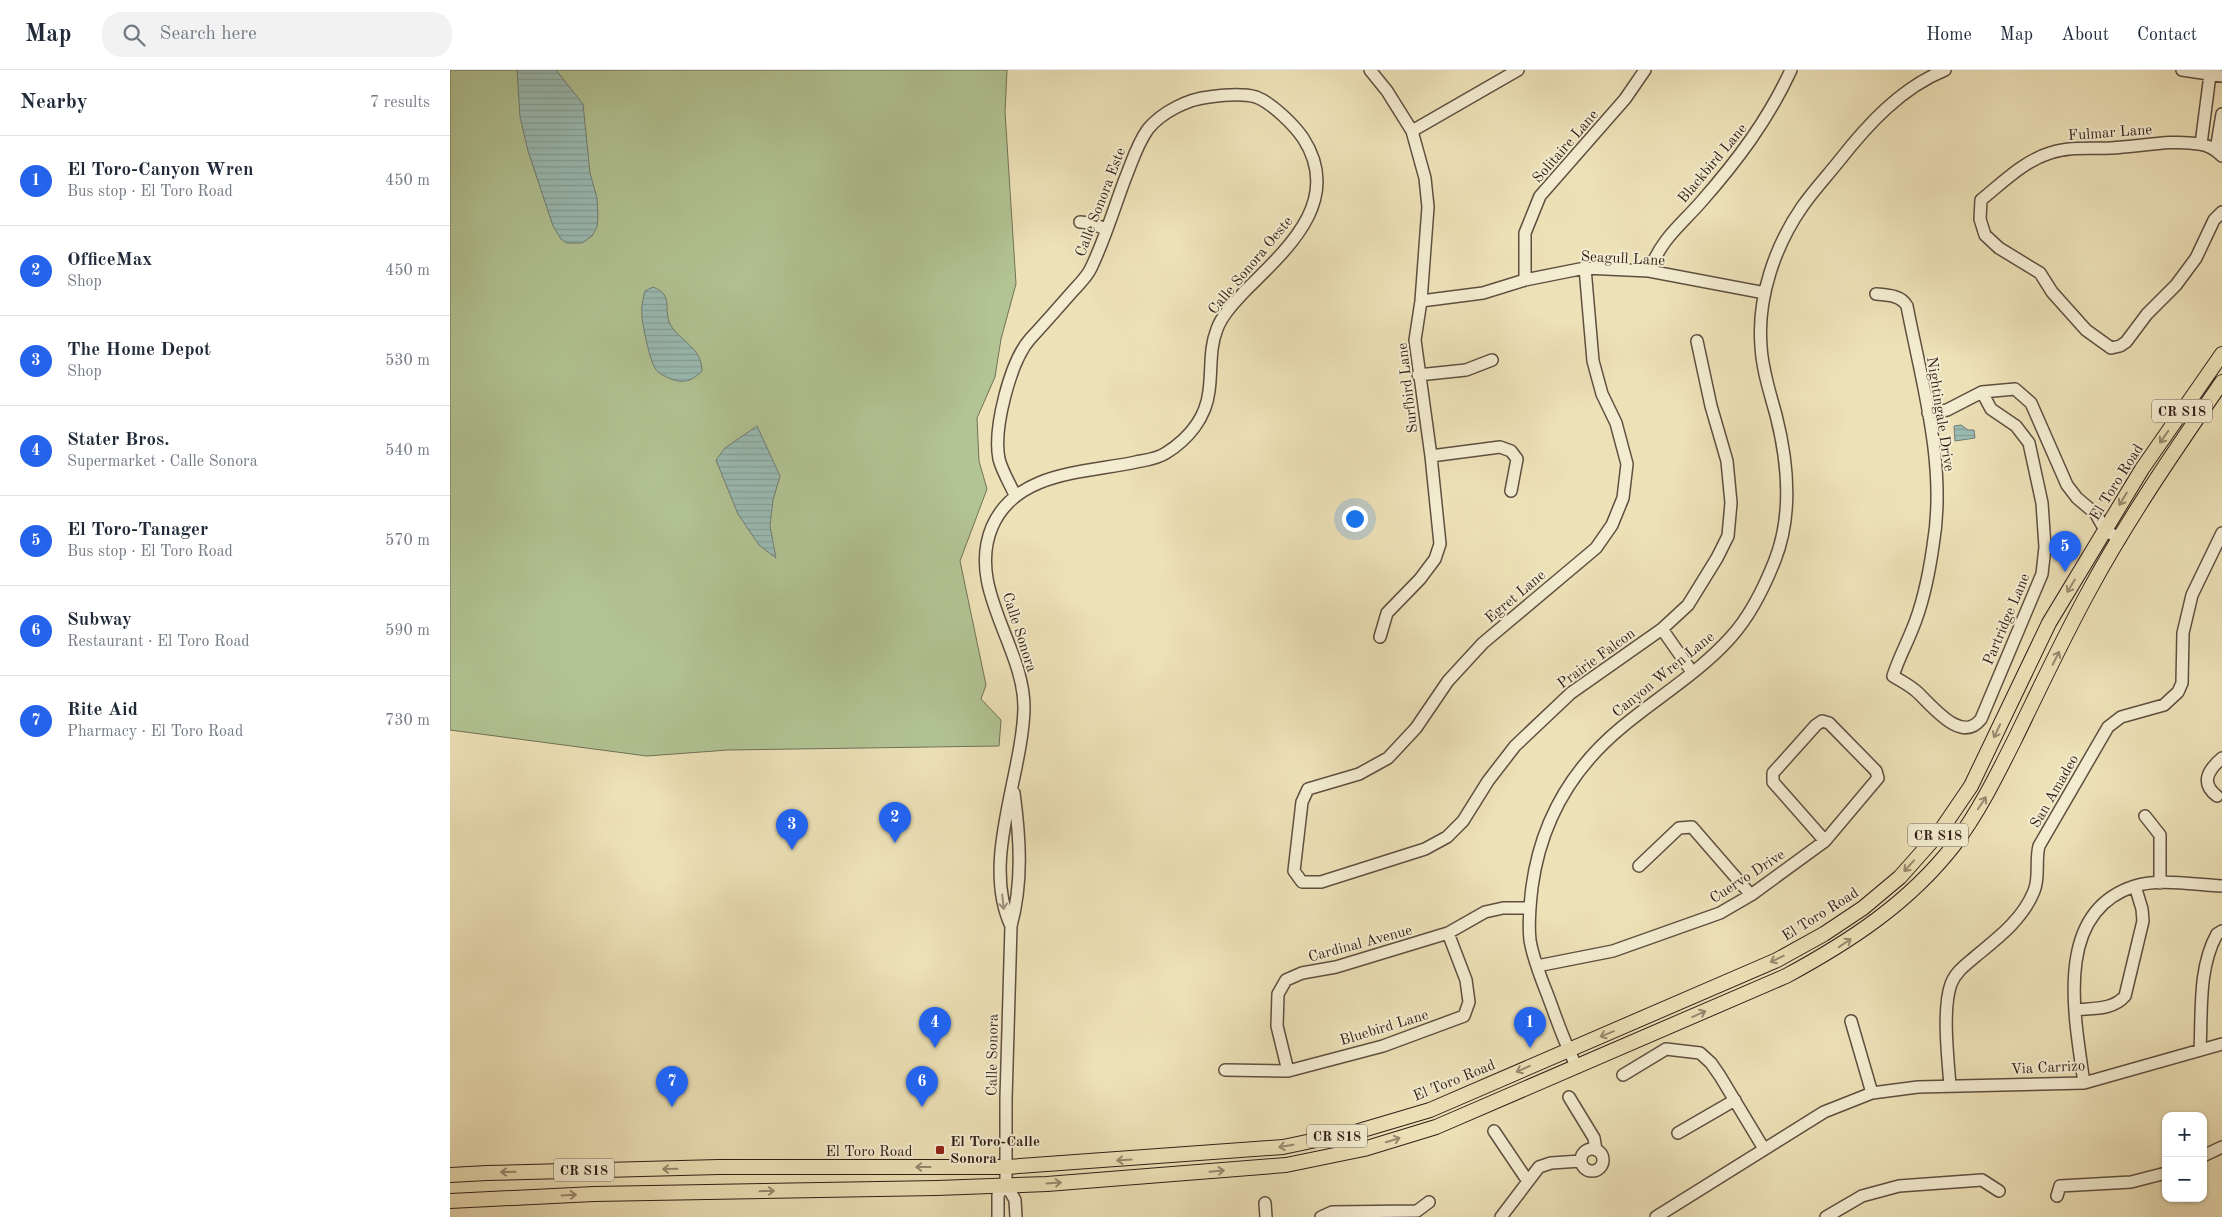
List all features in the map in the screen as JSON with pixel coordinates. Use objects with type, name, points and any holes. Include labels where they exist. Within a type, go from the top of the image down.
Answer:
[{"type":"main road","name":"El Toro Road","points":[[450,1175],[709,1168],[1007,1167],[1292,1145],[1359,1131],[1430,1110],[1777,960],[1824,934],[1863,908],[1900,877],[1939,833],[1971,786],[2049,622],[2142,468],[2222,354]]},
{"type":"main road","name":"CR S18","points":[[450,1201],[594,1194],[937,1188],[1076,1182],[1295,1163],[1364,1149],[1436,1127],[1786,976],[1835,949],[1875,923],[1912,890],[1953,846],[1986,797],[2090,589],[2120,538],[2222,382]]},
{"type":"street","name":"Surfbird Lane","points":[[1370,70],[1387,91],[1412,131],[1425,178],[1428,207],[1415,340],[1418,374],[1431,456],[1440,544],[1435,559],[1420,579],[1387,613],[1380,637]]},
{"type":"street","points":[[1412,131],[1518,70]]},
{"type":"street","name":"Solitaire Lane","points":[[1525,280],[1525,233],[1540,196],[1626,99],[1645,70]]},
{"type":"street","name":"Blackbird Lane","points":[[1649,271],[1663,242],[1700,202],[1754,138],[1770,112],[1791,70]]},
{"type":"street","name":"Canyon Wren Lane","points":[[1577,1067],[1568,1050],[1537,966],[1530,939],[1529,908],[1541,842],[1557,803],[1584,762],[1619,729],[1692,672],[1730,638],[1747,617],[1766,582],[1782,538],[1787,499],[1785,461],[1762,359],[1761,326],[1765,293],[1782,243],[1802,207],[1868,126],[1928,74],[1946,70]]},
{"type":"street","points":[[2182,70],[2222,76]]},
{"type":"street","points":[[2210,75],[2201,144],[2219,153],[2219,130],[2222,114]]},
{"type":"street","name":"Calle Sonora Este","points":[[1015,495],[999,459],[999,423],[1009,381],[1026,344],[1090,272],[1138,144],[1151,125],[1175,108],[1196,98],[1226,94],[1257,97]]},
{"type":"street","name":"Calle Sonora Oeste","points":[[1015,495],[1027,487],[1054,477],[1162,456],[1185,439],[1204,412],[1209,394],[1212,351],[1218,326],[1235,302],[1303,229],[1315,200],[1317,175],[1311,151],[1287,118],[1257,97]]},
{"type":"street","points":[[2204,127],[2219,130]]},
{"type":"street","name":"Fulmar Lane","points":[[2201,144],[2188,142],[2111,148],[2074,148],[2050,153],[2028,164],[1981,200],[1980,219],[1985,236],[1999,248],[2040,273],[2067,309],[2086,330],[2111,348],[2126,342],[2147,314],[2176,285],[2196,258],[2214,220],[2222,212]]},
{"type":"street","points":[[1080,222],[1090,223],[1106,230]]},
{"type":"street","name":"Seagull Lane","points":[[1420,302],[1483,293],[1525,280],[1585,268],[1649,271],[1765,293]]},
{"type":"street","name":"Egret Lane","points":[[1302,882],[1294,871],[1302,802],[1308,789],[1359,774],[1388,758],[1416,728],[1448,682],[1483,643],[1596,548],[1612,525],[1623,498],[1627,464],[1616,423],[1602,394],[1593,362],[1585,268]]},
{"type":"street","name":"Nightingale Drive","points":[[1876,294],[1896,297],[1905,302],[1928,413],[1936,464],[1934,545],[1919,610],[1893,676]]},
{"type":"street","name":"Prairie Falcon","points":[[1302,882],[1321,882],[1425,849],[1447,837],[1463,821],[1488,781],[1514,746],[1571,693],[1662,629],[1688,605],[1717,558],[1728,536],[1732,503],[1727,461],[1711,406],[1696,341]]},
{"type":"street","points":[[1418,374],[1466,370],[1492,360]]},
{"type":"street","points":[[1928,413],[1947,410],[1982,392],[2015,389],[2031,403],[2067,485],[2077,498],[2096,514],[2105,530],[2120,538]]},
{"type":"street","name":"Partridge Lane","points":[[1893,676],[1915,690],[1949,721],[1970,728],[1981,719],[2043,570],[2045,547],[2042,504],[2028,443],[2016,426],[1990,408],[1982,392]]},
{"type":"street","points":[[1431,456],[1500,447],[1511,451],[1517,460],[1511,491]]},
{"type":"street","name":"Calle Sonora","points":[[1011,926],[1004,910],[1001,884],[1002,848],[1024,708],[1019,672],[986,580],[985,560],[991,528],[1015,495]]},
{"type":"street","name":"San Amadeo","points":[[1950,1086],[1947,998],[1952,982],[1958,971],[2005,932],[2025,908],[2034,892],[2037,880],[2036,858],[2039,846],[2108,727],[2121,717],[2164,705],[2178,692],[2182,683],[2183,633],[2192,596],[2222,533]]},
{"type":"street","points":[[1662,629],[1692,672]]},
{"type":"street","name":"Cuervo Drive","points":[[1537,966],[1613,951],[1720,913],[1751,895],[1825,841],[1875,784],[1878,778],[1876,771],[1829,723],[1822,721],[1816,725],[1773,773],[1772,777],[1773,782],[1825,841]]},
{"type":"street","points":[[2216,796],[2208,786],[2206,778],[2208,772],[2222,758]]},
{"type":"street","name":"Calle Sonora","points":[[998,1217],[998,1195],[1006,1184],[1006,1099],[1011,926],[1020,876],[1019,842],[1013,786]]},
{"type":"street","points":[[2145,816],[2160,835],[2160,883]]},
{"type":"street","points":[[1639,866],[1679,828],[1692,827],[1751,895]]},
{"type":"street","points":[[1002,848],[1008,844],[1019,842]]},
{"type":"street","points":[[2084,1083],[2075,1010],[2074,970],[2077,950],[2087,923],[2100,905],[2116,894],[2135,886],[2160,883],[2222,886]]},
{"type":"street","points":[[2075,1010],[2112,1006],[2120,1003],[2125,996],[2143,922],[2142,909],[2135,886]]},
{"type":"street","name":"Cardinal Avenue","points":[[1288,1070],[1277,1026],[1278,994],[1286,980],[1448,933],[1485,912],[1503,908],[1529,908]]},
{"type":"street","points":[[2200,1050],[2203,982],[2210,946],[2217,934],[2222,931]]},
{"type":"street","name":"Bluebird Lane","points":[[1225,1070],[1288,1070],[1383,1046],[1464,1016],[1469,1002],[1466,980],[1448,933]]},
{"type":"street","points":[[1851,1021],[1872,1093]]},
{"type":"street","name":"Via Carrizo","points":[[1656,1217],[1824,1112],[1872,1093],[1918,1086],[2084,1083],[2222,1044]]},
{"type":"street","points":[[1622,1075],[1666,1049],[1700,1053],[1711,1063],[1764,1149]]},
{"type":"street","points":[[1569,1097],[1594,1138],[1596,1150],[1602,1156],[1601,1168],[1589,1171],[1583,1165],[1584,1153],[1596,1150]]},
{"type":"street","points":[[1678,1133],[1735,1100]]},
{"type":"street","points":[[1494,1131],[1527,1180]]},
{"type":"street","points":[[2207,1154],[2222,1147]]},
{"type":"street","points":[[1501,1217],[1527,1180],[1539,1167],[1545,1164],[1582,1161]]},
{"type":"street","points":[[2057,1196],[2060,1186],[2131,1182],[2162,1174]]},
{"type":"street","points":[[1826,1217],[1862,1196],[1899,1186],[1982,1180],[1999,1191]]},
{"type":"street","name":"Calle Sonora","points":[[1006,1184],[1015,1200],[1016,1217]]},
{"type":"street","points":[[1321,1217],[1332,1212],[1417,1211],[1429,1202]]},
{"type":"street","points":[[1265,1203],[1266,1217]]},
{"type":"green space","points":[[450,70],[1007,70],[1005,112],[1016,284],[1001,339],[995,377],[977,418],[979,461],[987,489],[960,561],[986,685],[981,699],[1001,720],[999,746],[728,750],[647,756],[450,730]]},
{"type":"water","points":[[517,70],[556,70],[583,104],[590,173],[597,198],[598,216],[597,227],[592,236],[582,243],[567,243],[561,239],[553,226],[528,151],[520,117]]},
{"type":"water","points":[[653,287],[664,294],[670,324],[695,350],[701,363],[702,371],[691,379],[680,381],[671,379],[658,372],[653,364],[642,320],[642,303],[645,291]]},
{"type":"water","points":[[1961,425],[1968,430],[1974,430],[1975,438],[1955,441],[1954,426]]},
{"type":"water","points":[[757,426],[780,476],[773,500],[770,526],[776,558],[759,545],[738,514],[716,460],[725,448]]},
{"type":"place","name":"El Toro-Tanager","points":[[2065,572]]},
{"type":"place","name":"OfficeMax","points":[[895,843]]},
{"type":"place","name":"The Home Depot","points":[[792,850]]},
{"type":"place","name":"Stater Bros.","points":[[935,1048]]},
{"type":"place","name":"El Toro-Canyon Wren","points":[[1530,1048]]},
{"type":"place","name":"Rite Aid","points":[[672,1107]]},
{"type":"place","name":"Subway","points":[[922,1107]]},
{"type":"place","name":"El Toro-Calle Sonora","points":[[940,1150]]}]
